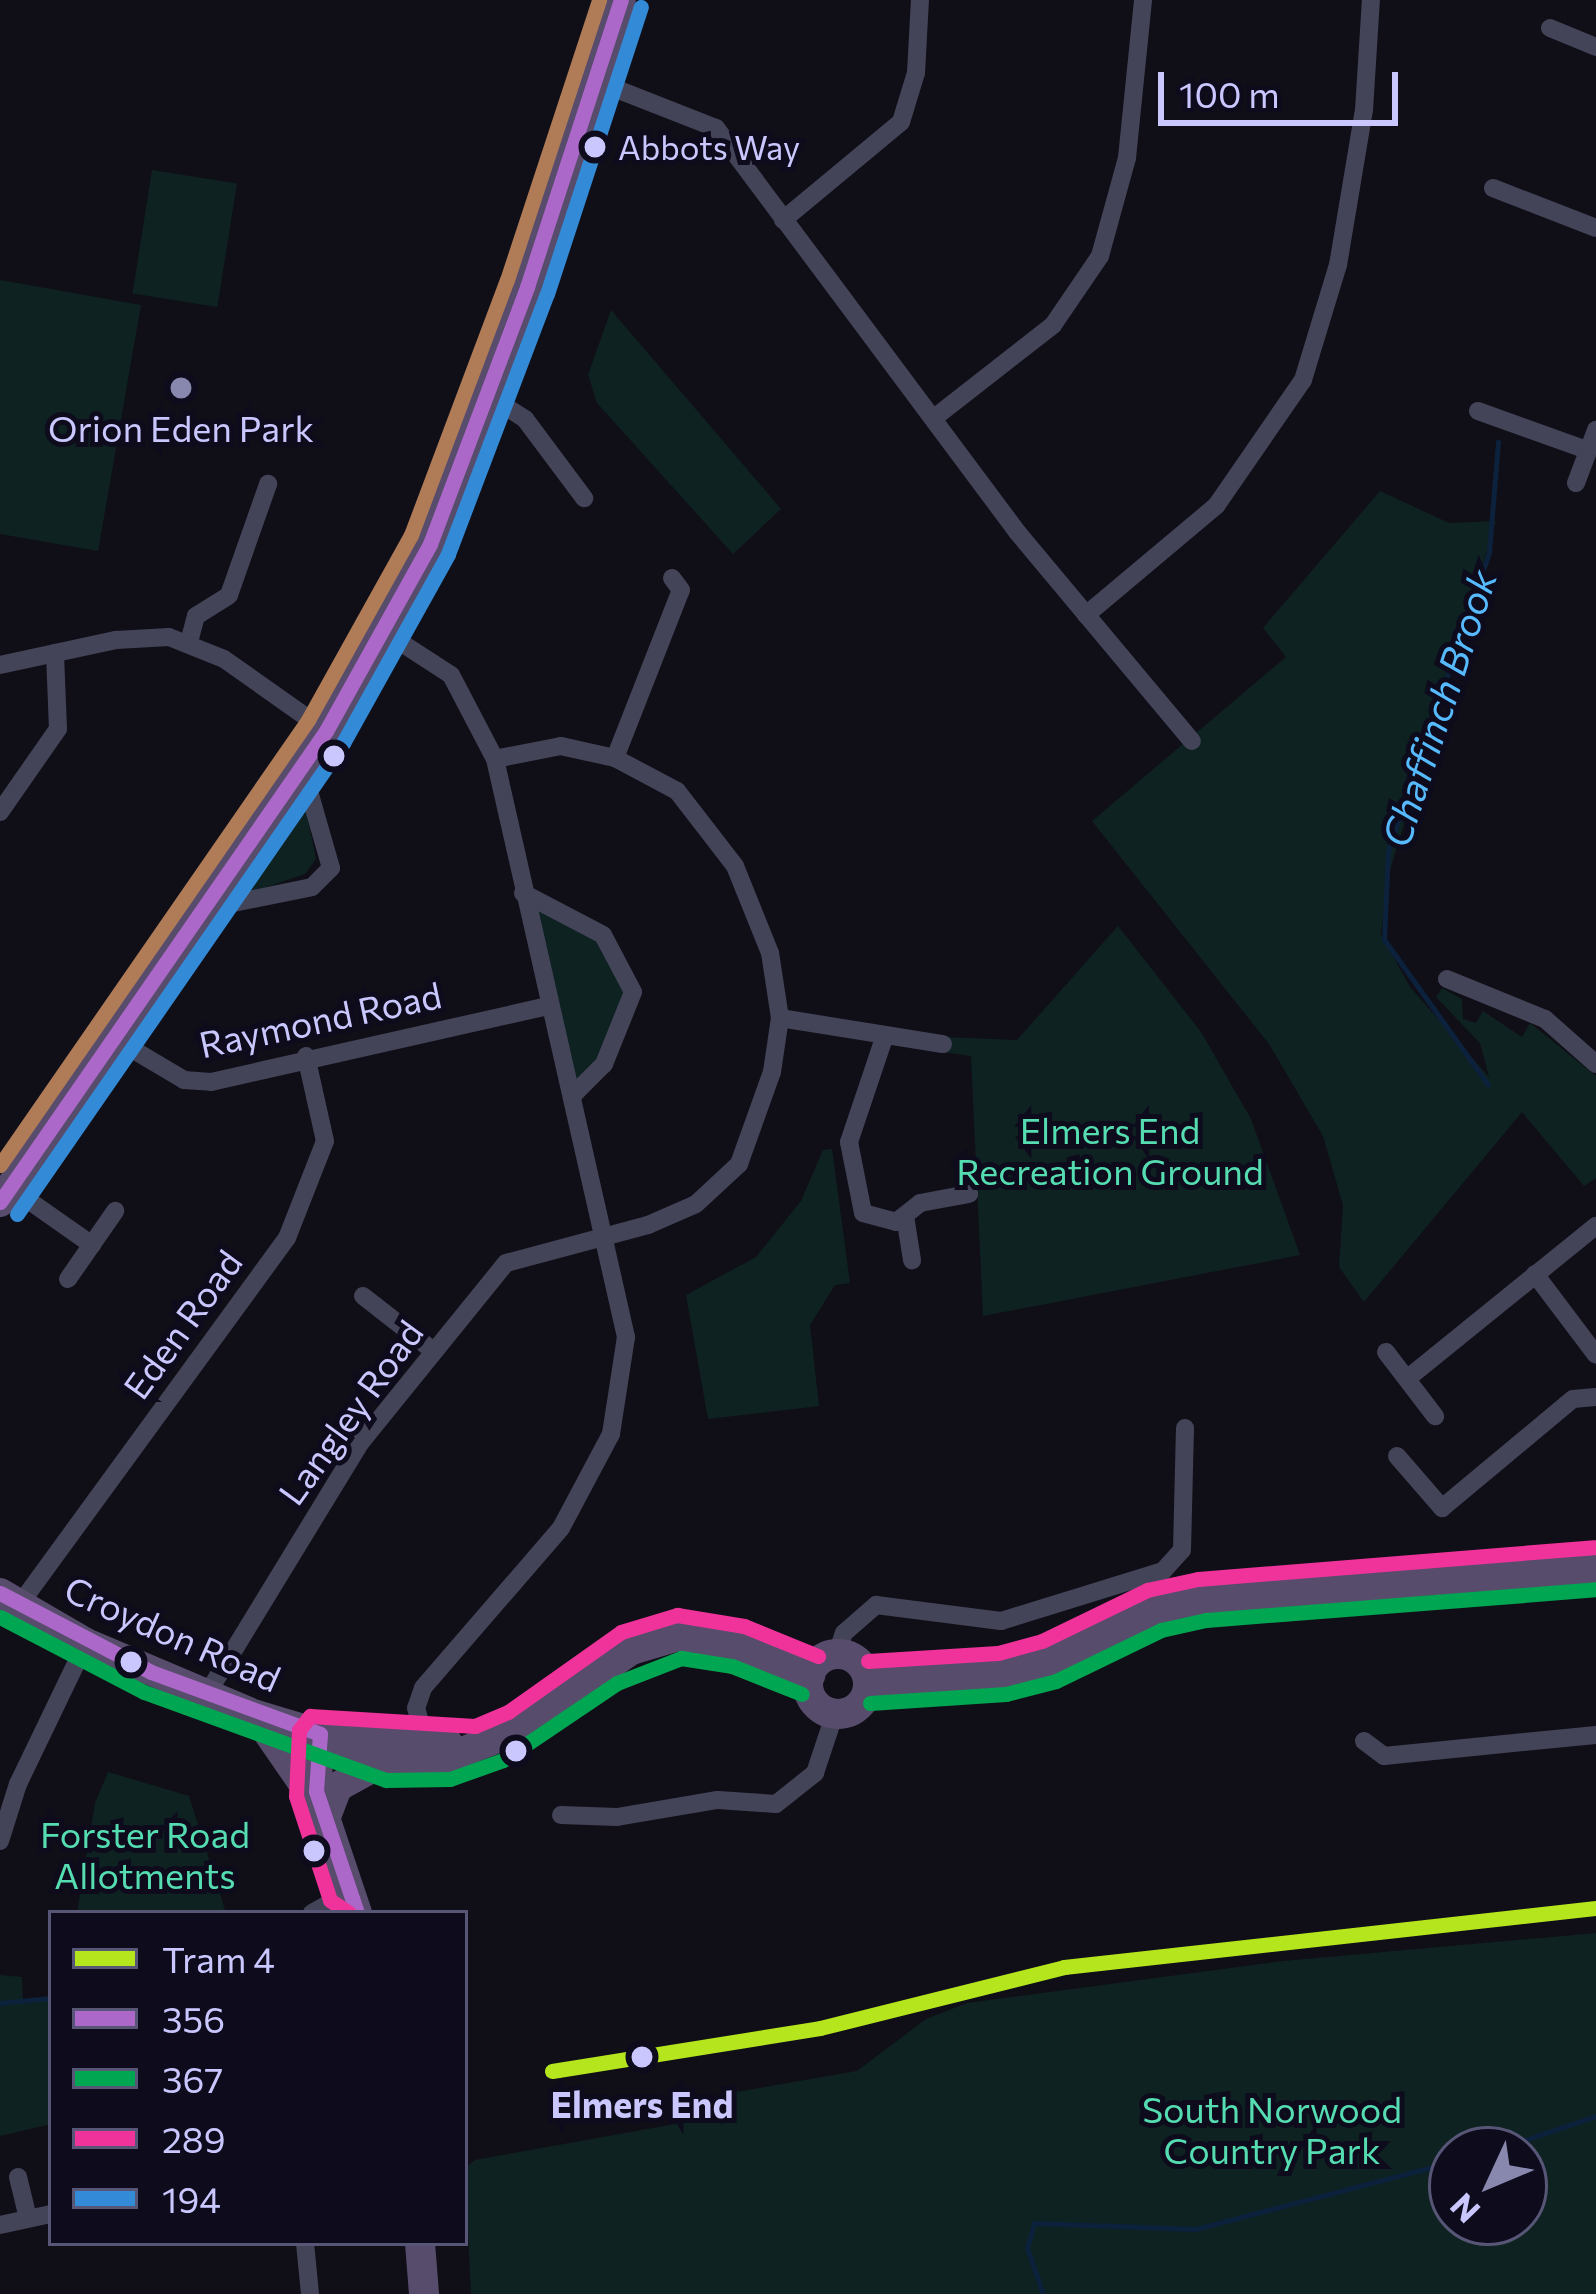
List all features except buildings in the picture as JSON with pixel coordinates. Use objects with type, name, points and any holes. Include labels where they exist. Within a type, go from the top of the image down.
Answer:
[{"type":"main road","points":[[6,1195],[326,731],[430,544],[489,396],[596,81],[616,2]]},
{"type":"main road","points":[[868,1682],[1000,1674],[1049,1660],[1154,1610],[1264,1594],[1596,1568]]},
{"type":"main road","name":"Croydon Road","points":[[10,1599],[86,1642],[256,1715],[388,1760],[447,1758],[478,1747],[518,1730],[607,1664],[680,1636],[738,1646],[810,1675]]},
{"type":"main road","points":[[837,1654],[860,1663],[868,1682],[860,1705],[835,1713],[814,1701],[810,1675],[837,1654]]},
{"type":"main road","points":[[256,1715],[325,1819]]},
{"type":"main road","points":[[320,1734],[314,1774],[353,1902]]},
{"type":"main road","name":"Croydon Road","points":[[320,1734],[478,1747]]},
{"type":"main road","points":[[325,1819],[337,1787],[388,1760]]},
{"type":"main road","points":[[421,2246],[424,2294]]},
{"type":"street","points":[[783,220],[901,122],[916,73],[920,0]]},
{"type":"street","points":[[934,418],[1053,325],[1100,256],[1127,158],[1143,0]]},
{"type":"street","points":[[1086,615],[1216,506],[1303,380],[1338,265],[1364,110],[1371,0]]},
{"type":"street","points":[[1550,28],[1596,47]]},
{"type":"street","points":[[596,81],[708,121],[1086,615],[1192,741]]},
{"type":"street","points":[[1493,188],[1596,228]]},
{"type":"street","points":[[489,396],[525,418],[584,498]]},
{"type":"street","points":[[1478,411],[1587,450]]},
{"type":"street","points":[[1576,483],[1596,430]]},
{"type":"street","points":[[189,642],[196,616],[229,595],[268,484]]},
{"type":"street","points":[[615,758],[682,590],[672,578]]},
{"type":"street","points":[[383,631],[451,675],[495,759],[626,1337],[611,1434],[561,1528],[423,1688],[416,1708],[425,1740]]},
{"type":"street","points":[[0,665],[135,637],[189,642],[326,731]]},
{"type":"street","points":[[0,812],[58,729],[55,653]]},
{"type":"street","name":"Langley Road","points":[[207,1694],[361,1442],[506,1263],[696,1204],[739,1164],[772,1072],[780,1018],[770,953],[735,866],[677,791],[615,758],[561,746],[495,759]]},
{"type":"street","points":[[204,909],[312,887],[332,868],[302,767]]},
{"type":"street","points":[[523,893],[603,935],[633,992],[604,1064],[573,1096]]},
{"type":"street","points":[[1447,979],[1481,989],[1544,1019],[1596,1064]]},
{"type":"street","points":[[1473,1012],[1481,989]]},
{"type":"street","name":"Raymond Road","points":[[115,1039],[184,1080],[212,1082],[306,1056],[548,1006]]},
{"type":"street","points":[[780,1018],[943,1044]]},
{"type":"street","points":[[884,1038],[849,1142],[863,1213],[875,1222],[905,1216],[920,1203],[969,1194]]},
{"type":"street","name":"Eden Road","points":[[10,1599],[287,1238],[325,1142],[306,1056]]},
{"type":"street","points":[[6,1195],[92,1245]]},
{"type":"street","points":[[68,1280],[115,1211]]},
{"type":"street","points":[[905,1216],[912,1260]]},
{"type":"street","points":[[1408,1378],[1596,1226]]},
{"type":"street","points":[[1535,1274],[1596,1355]]},
{"type":"street","points":[[363,1296],[432,1350]]},
{"type":"street","points":[[1385,1352],[1435,1416]]},
{"type":"street","points":[[1397,1456],[1442,1508],[1573,1399],[1596,1397]]},
{"type":"street","points":[[837,1654],[844,1634],[876,1605],[1001,1621],[1162,1571],[1182,1550],[1185,1428]]},
{"type":"street","points":[[0,1841],[18,1784],[86,1642]]},
{"type":"street","points":[[561,1815],[617,1817],[718,1800],[776,1804],[815,1773],[835,1713]]},
{"type":"street","points":[[1364,1741],[1384,1756],[1596,1735]]},
{"type":"street","points":[[323,1910],[353,1902]]},
{"type":"street","points":[[19,2176],[28,2218]]},
{"type":"street","points":[[0,2225],[48,2215]]},
{"type":"street","points":[[305,2246],[310,2294]]},
{"type":"green space","points":[[152,170],[237,183],[217,307],[132,293]]},
{"type":"green space","points":[[0,280],[141,305],[98,551],[0,534]]},
{"type":"green space","points":[[611,310],[781,509],[733,554],[597,403],[588,375]]},
{"type":"green space","points":[[1380,491],[1449,523],[1496,521],[1388,877],[1381,934],[1410,987],[1489,1077],[1480,1043],[1436,997],[1442,988],[1462,999],[1463,1019],[1476,1023],[1483,1011],[1522,1037],[1530,1023],[1596,1076],[1596,1178],[1584,1186],[1522,1112],[1364,1302],[1339,1267],[1343,1205],[1323,1136],[1269,1044],[1092,821],[1286,657],[1263,628]]},
{"type":"green space","points":[[301,786],[316,859],[305,874],[228,900]]},
{"type":"green space","points":[[523,893],[603,935],[633,992],[604,1064],[573,1095]]},
{"type":"green space","name":"Elmers End Recreation Ground","points":[[1118,926],[1201,1032],[1251,1119],[1300,1255],[983,1316],[971,1056],[942,1052],[943,1037],[1017,1040]]},
{"type":"green space","points":[[832,1149],[850,1283],[835,1285],[810,1325],[819,1406],[708,1419],[686,1295],[756,1257],[801,1201],[823,1150]]},
{"type":"green space","name":"Forster Road Allotments","points":[[108,1772],[189,1796],[225,1910],[77,1910],[95,1803]]},
{"type":"green space","name":"South Norwood Country Park","points":[[1596,1933],[1596,2294],[471,2294],[468,2166],[475,2160],[720,2116],[719,2095],[857,2071],[926,2019],[967,2003],[1283,1961]]},
{"type":"green space","name":"Forster Road Allotments","points":[[0,1975],[22,1977],[23,2004],[48,2000],[48,2125],[0,2136]]},
{"type":"waterway","name":"Chaffinch Brook","points":[[1488,1085],[1384,940],[1388,851],[1489,552],[1498,442]]},
{"type":"waterway","name":"Chaffinch Brook","points":[[0,2003],[48,1998]]},
{"type":"waterway","points":[[1548,2132],[1596,2116]]},
{"type":"waterway","points":[[1043,2294],[1027,2248],[1034,2223],[1196,2229],[1428,2168]]},
{"type":"tram line","name":"4","points":[[552,2071],[820,2028],[1064,1967],[1596,1908]]},
{"type":"tram line","points":[[548,2072],[552,2071]]},
{"type":"transit line","points":[[0,1165],[308,720],[411,535],[507,280],[599,0]]},
{"type":"transit line","name":"356","points":[[0,1202],[326,731],[430,544],[527,287],[621,0]]},
{"type":"transit line","name":"194","points":[[17,1214],[343,743],[448,554],[547,294],[641,7]]},
{"type":"transit line","name":"289","points":[[868,1661],[998,1653],[1042,1641],[1147,1590],[1198,1579],[1594,1547]]},
{"type":"transit line","name":"367","points":[[870,1703],[1006,1694],[1056,1681],[1161,1630],[1206,1620],[1596,1589]]},
{"type":"transit line","name":"356","points":[[0,1593],[151,1672],[320,1734],[316,1791],[356,1910]]},
{"type":"transit line","name":"289","points":[[345,1910],[330,1900],[296,1796],[299,1730],[310,1716],[475,1726],[508,1712],[621,1632],[677,1615],[744,1626],[818,1656]]},
{"type":"transit line","name":"367","points":[[0,1617],[144,1692],[386,1780],[450,1779],[503,1760],[617,1683],[681,1658],[732,1666],[802,1694]]},
{"type":"place","name":"Abbots Way","points":[[595,147]]},
{"type":"place","name":"Orion Eden Park","points":[[181,388]]},
{"type":"place","name":"Elmers End","points":[[642,2057]]}]
